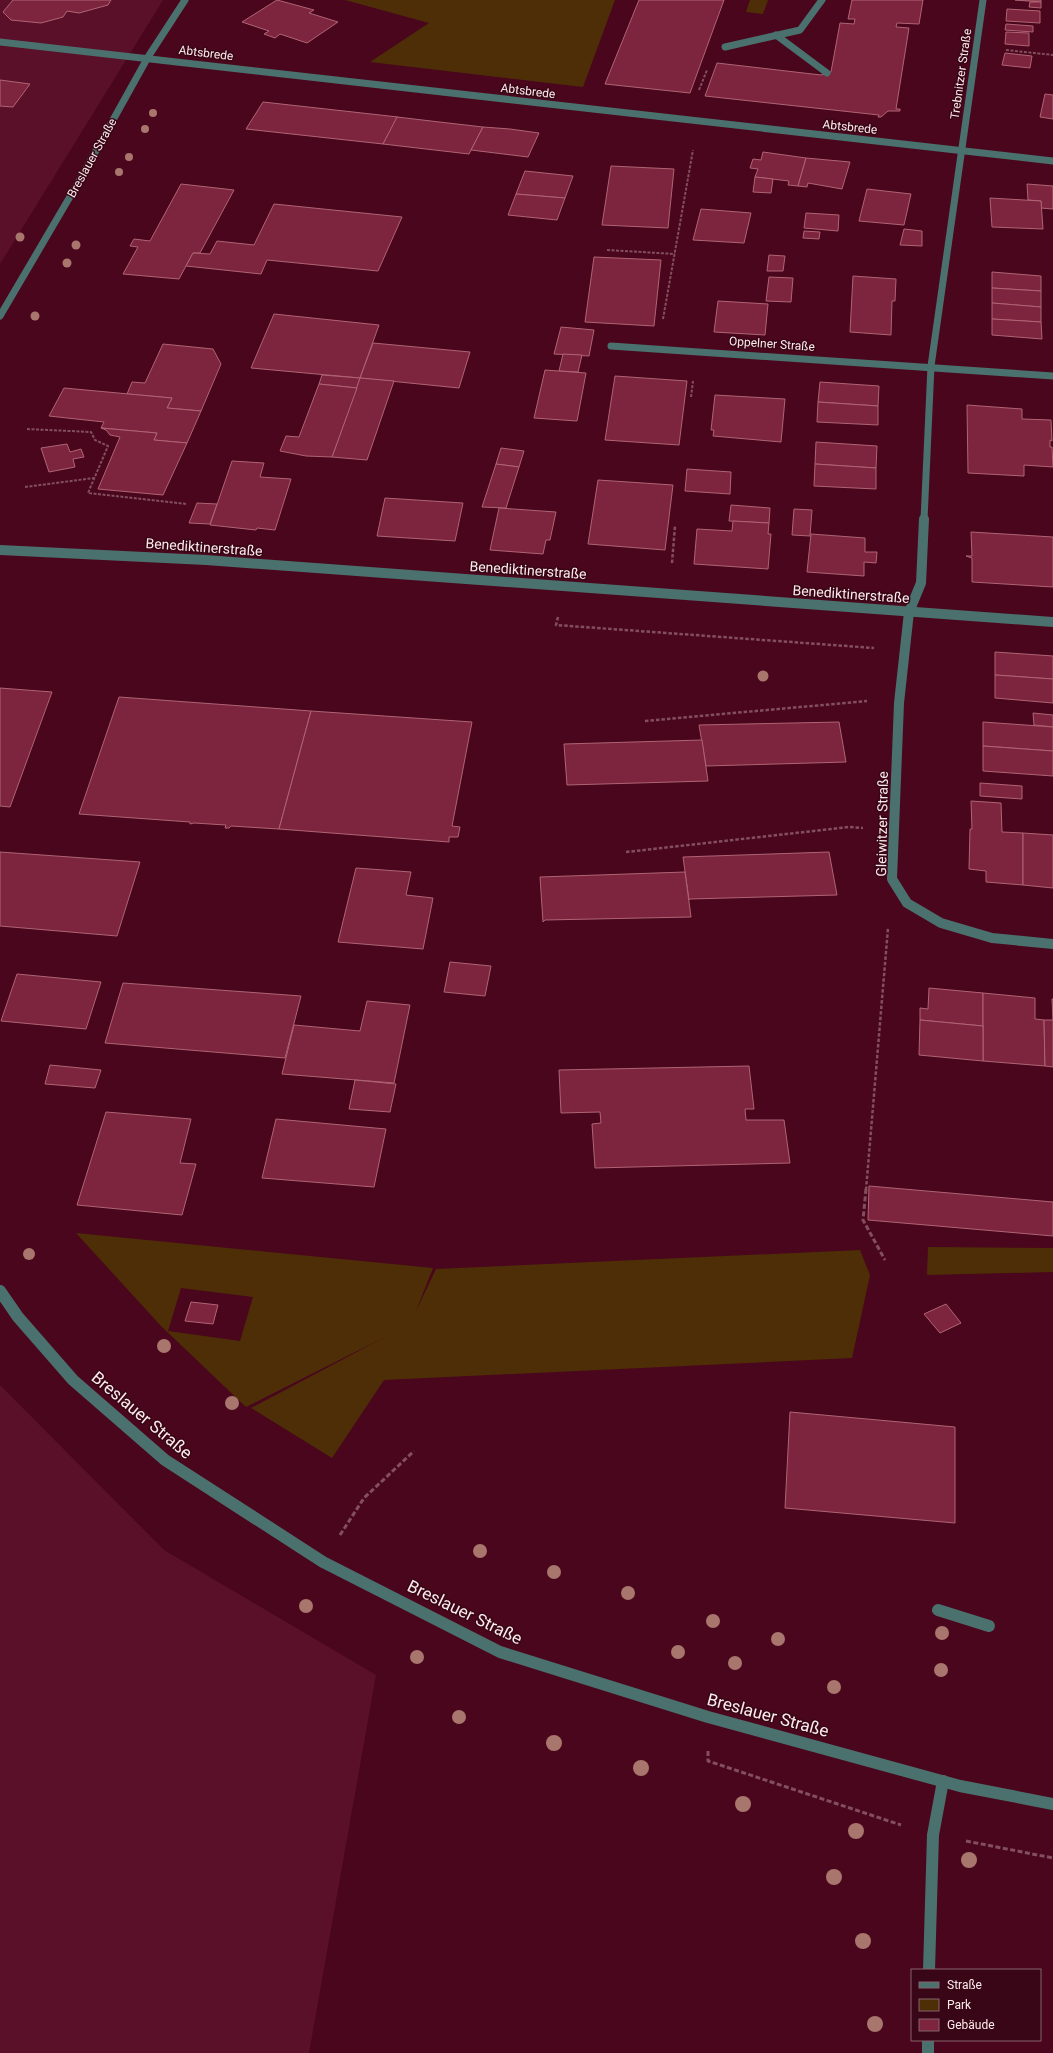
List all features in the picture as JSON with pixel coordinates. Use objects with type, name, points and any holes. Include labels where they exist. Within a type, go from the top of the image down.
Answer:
[{"type":"street","name":"Breslauer Straße","points":[[0,316],[78,183],[148,57],[185,0]]},
{"type":"street","points":[[725,47],[800,30],[822,0]]},
{"type":"street","name":"Trebnitzer Straße","points":[[962,151],[983,0]]},
{"type":"street","points":[[776,35],[828,73]]},
{"type":"street","name":"Abtsbrede","points":[[0,42],[148,57],[1053,161]]},
{"type":"street","points":[[909,612],[921,583],[931,366],[962,151]]},
{"type":"street","name":"Oppelner Straße","points":[[611,346],[931,366],[1053,376]]},
{"type":"street","name":"Benediktinerstraße","points":[[0,550],[206,560],[1053,622]]},
{"type":"street","name":"Gleiwitzer Straße","points":[[909,612],[899,703],[892,879],[907,903],[941,923],[992,938],[1053,944]]},
{"type":"street","name":"Breslauer Straße","points":[[0,1291],[18,1317],[73,1380],[165,1460],[323,1562],[500,1652],[708,1717],[942,1781],[1053,1804]]},
{"type":"street","points":[[938,1610],[989,1626]]},
{"type":"street","points":[[929,1969],[933,1835],[942,1781]]},
{"type":"street","points":[[928,2041],[928,2053]]},
{"type":"path","points":[[976,46],[1053,55]]},
{"type":"path","points":[[658,349],[698,121]]},
{"type":"path","points":[[607,250],[675,254]]},
{"type":"path","points":[[27,429],[91,432],[94,440],[108,446],[88,493],[187,504]]},
{"type":"path","points":[[25,487],[94,478]]},
{"type":"path","points":[[669,593],[675,526]]},
{"type":"path","points":[[562,585],[556,625],[905,650]]},
{"type":"path","points":[[645,721],[856,700],[899,703]]},
{"type":"path","points":[[626,852],[849,828],[893,830]]},
{"type":"path","points":[[884,1260],[863,1220],[892,879]]},
{"type":"path","points":[[323,1562],[364,1498],[414,1452]]},
{"type":"path","points":[[708,1717],[708,1761],[933,1835],[1053,1858]]},
{"type":"shaded area","points":[[0,0],[163,0],[0,264]]},
{"type":"shaded area","points":[[0,1385],[164,1550],[376,1675],[309,2053],[0,2053]]},
{"type":"green space","points":[[345,0],[615,0],[583,87],[370,62],[429,23]]},
{"type":"green space","points":[[750,0],[768,0],[763,14],[746,12]]},
{"type":"green space","points":[[76,1233],[433,1268],[416,1311],[436,1269],[860,1250],[870,1275],[852,1358],[384,1380],[332,1458],[251,1408],[385,1337],[246,1407],[161,1326]],"holes":[[[181,1288],[253,1297],[240,1341],[168,1331]]]},
{"type":"green space","points":[[928,1247],[1053,1248],[1053,1272],[927,1275]]},
{"type":"building","points":[[13,0],[111,0],[108,5],[79,13],[67,11],[63,17],[41,23],[11,20],[3,12]]},
{"type":"building","points":[[277,0],[314,10],[309,13],[338,22],[307,43],[280,34],[275,38],[264,34],[269,31],[242,22]]},
{"type":"building","points":[[639,0],[724,0],[690,93],[605,84]]},
{"type":"building","points":[[852,0],[923,0],[919,24],[897,23],[896,27],[909,28],[896,109],[900,109],[900,111],[888,111],[881,117],[878,117],[879,115],[705,96],[717,63],[821,75],[831,72],[840,23],[854,24],[855,19],[848,19]]},
{"type":"building","points":[[1015,0],[1041,0],[1041,2]]},
{"type":"building","points":[[1030,2],[1041,2],[1041,8],[1029,7]]},
{"type":"building","points":[[1007,9],[1040,11],[1040,23],[1006,21]]},
{"type":"building","points":[[1006,24],[1033,26],[1033,32],[1005,30]]},
{"type":"building","points":[[1006,32],[1029,33],[1029,46],[1005,44]]},
{"type":"building","points":[[1005,53],[1032,56],[1030,68],[1002,65]]},
{"type":"building","points":[[0,80],[30,84],[13,107],[0,106]]},
{"type":"building","points":[[1045,94],[1053,95],[1053,119],[1040,117]]},
{"type":"building","points":[[263,102],[398,117],[383,144],[246,129]]},
{"type":"building","points":[[397,117],[483,127],[469,154],[383,144]]},
{"type":"building","points":[[483,127],[539,133],[528,157],[471,150]]},
{"type":"building","points":[[763,152],[806,158],[798,186],[788,185],[789,181],[755,177],[758,169],[750,168],[753,159],[761,160]]},
{"type":"building","points":[[806,158],[850,162],[842,189],[808,183],[807,187],[798,186]]},
{"type":"building","points":[[611,166],[674,169],[668,228],[602,225]]},
{"type":"building","points":[[525,171],[573,176],[565,198],[516,194]]},
{"type":"building","points":[[755,177],[773,179],[771,193],[753,192]]},
{"type":"building","points":[[181,184],[234,190],[200,253],[193,253],[179,279],[123,274],[138,247],[130,246],[134,239],[150,241]]},
{"type":"building","points":[[1027,184],[1053,186],[1053,209],[1041,208],[1041,201],[1028,200]]},
{"type":"building","points":[[867,189],[911,194],[904,225],[859,221]]},
{"type":"building","points":[[516,194],[565,198],[557,220],[508,215]]},
{"type":"building","points":[[990,198],[1041,201],[1043,229],[992,227]]},
{"type":"building","points":[[274,204],[402,217],[378,271],[267,260],[261,274],[186,266],[193,253],[210,254],[217,241],[254,245]]},
{"type":"building","points":[[701,209],[751,213],[744,243],[693,240]]},
{"type":"building","points":[[806,213],[839,215],[838,231],[804,228]]},
{"type":"building","points":[[904,229],[922,231],[922,246],[900,245]]},
{"type":"building","points":[[804,231],[820,232],[819,239],[803,238]]},
{"type":"building","points":[[769,255],[785,256],[783,271],[767,271]]},
{"type":"building","points":[[594,257],[661,260],[654,326],[585,322]]},
{"type":"building","points":[[992,272],[1041,276],[1041,291],[992,288]]},
{"type":"building","points":[[853,276],[896,279],[895,301],[892,301],[891,335],[850,332]]},
{"type":"building","points":[[769,277],[793,278],[791,302],[766,301]]},
{"type":"building","points":[[992,288],[1041,291],[1041,307],[992,303]]},
{"type":"building","points":[[718,301],[768,304],[765,335],[714,332]]},
{"type":"building","points":[[992,303],[1041,307],[1041,322],[992,319]]},
{"type":"building","points":[[274,314],[379,325],[360,378],[251,368]]},
{"type":"building","points":[[992,319],[1041,322],[1042,339],[992,335]]},
{"type":"building","points":[[561,327],[594,330],[589,356],[554,354]]},
{"type":"building","points":[[373,343],[470,352],[459,388],[360,378]]},
{"type":"building","points":[[163,344],[213,349],[221,364],[201,411],[167,408],[172,398],[127,394],[132,382],[145,383]]},
{"type":"building","points":[[563,354],[582,355],[578,372],[559,371]]},
{"type":"building","points":[[545,370],[586,373],[577,421],[534,418]]},
{"type":"building","points":[[322,375],[360,378],[357,388],[319,384]]},
{"type":"building","points":[[615,376],[687,381],[679,445],[605,440]]},
{"type":"building","points":[[360,378],[394,381],[367,460],[332,457]]},
{"type":"building","points":[[820,382],[879,386],[878,406],[818,402]]},
{"type":"building","points":[[319,384],[357,388],[332,457],[306,456],[280,451],[286,436],[299,437]]},
{"type":"building","points":[[64,388],[172,398],[167,408],[201,411],[187,443],[154,440],[157,433],[101,428],[104,422],[49,416]]},
{"type":"building","points":[[715,395],[785,399],[781,442],[713,436],[714,430],[711,430]]},
{"type":"building","points":[[818,402],[878,406],[878,425],[817,422]]},
{"type":"building","points":[[967,405],[1022,409],[1022,419],[1051,420],[1052,441],[1050,440],[1050,447],[1052,447],[1053,467],[1024,465],[1024,476],[968,473]]},
{"type":"building","points":[[101,428],[157,433],[154,440],[187,443],[163,495],[98,489],[120,437],[110,435],[106,430]]},
{"type":"building","points":[[816,442],[877,446],[876,468],[815,464]]},
{"type":"building","points":[[67,444],[70,452],[81,449],[84,457],[73,459],[75,467],[49,472],[41,448]]},
{"type":"building","points":[[501,448],[524,451],[519,467],[496,464]]},
{"type":"building","points":[[232,461],[264,463],[260,477],[291,479],[275,530],[257,528],[256,530],[210,525]]},
{"type":"building","points":[[496,464],[519,467],[506,508],[482,507]]},
{"type":"building","points":[[815,464],[876,468],[876,489],[814,486]]},
{"type":"building","points":[[687,469],[731,472],[730,494],[685,491]]},
{"type":"building","points":[[598,480],[673,485],[665,550],[588,544]]},
{"type":"building","points":[[385,498],[463,503],[455,541],[377,536]]},
{"type":"building","points":[[197,503],[217,504],[210,524],[189,523]]},
{"type":"building","points":[[731,505],[770,508],[769,523],[729,521]]},
{"type":"building","points":[[499,508],[556,512],[550,540],[546,540],[543,554],[490,550]]},
{"type":"building","points":[[794,509],[812,510],[810,536],[792,535]]},
{"type":"building","points":[[733,521],[769,523],[768,534],[771,534],[768,569],[694,564],[697,529],[732,531]]},
{"type":"building","points":[[971,532],[1053,537],[1053,587],[972,582],[972,558],[966,556],[972,556]]},
{"type":"building","points":[[811,534],[865,538],[865,552],[877,552],[876,563],[864,562],[864,576],[807,572]]},
{"type":"building","points":[[995,652],[1053,656],[1053,679],[995,675]]},
{"type":"building","points":[[995,675],[1053,679],[1053,703],[995,698]]},
{"type":"building","points":[[0,688],[52,692],[10,807],[0,806]]},
{"type":"building","points":[[119,697],[311,711],[279,829],[231,826],[229,828],[225,828],[226,825],[190,824],[190,822],[79,814]]},
{"type":"building","points":[[311,711],[472,722],[452,826],[460,827],[458,837],[449,837],[449,842],[279,829]]},
{"type":"building","points":[[1033,713],[1053,715],[1053,727],[1034,725]]},
{"type":"building","points":[[839,722],[846,762],[706,766],[699,725]]},
{"type":"building","points":[[983,722],[1053,727],[1053,751],[983,746]]},
{"type":"building","points":[[702,740],[708,781],[567,785],[564,744]]},
{"type":"building","points":[[983,746],[1053,751],[1053,776],[983,771]]},
{"type":"building","points":[[980,783],[1022,786],[1022,799],[980,796]]},
{"type":"building","points":[[971,801],[1001,803],[1002,832],[1023,833],[1023,885],[986,882],[986,871],[969,869],[970,829],[972,829]]},
{"type":"building","points":[[1023,833],[1053,835],[1053,888],[1023,885]]},
{"type":"building","points":[[0,852],[140,862],[117,936],[0,926]]},
{"type":"building","points":[[829,852],[837,895],[689,900],[683,857]]},
{"type":"building","points":[[356,868],[411,872],[406,895],[433,898],[423,949],[338,942]]},
{"type":"building","points":[[685,872],[691,917],[545,920],[543,922],[540,877]]},
{"type":"building","points":[[450,962],[491,966],[485,996],[444,992]]},
{"type":"building","points":[[17,974],[101,982],[86,1029],[1,1021]]},
{"type":"building","points":[[123,983],[301,996],[285,1058],[105,1043]]},
{"type":"building","points":[[929,988],[983,993],[983,1026],[920,1020],[920,1008],[928,1009]]},
{"type":"building","points":[[983,993],[1035,998],[1035,1019],[1044,1020],[1045,1066],[983,1061]]},
{"type":"building","points":[[1052,999],[1053,999],[1053,1020]]},
{"type":"building","points":[[367,1001],[410,1005],[394,1083],[282,1074],[294,1025],[360,1031]]},
{"type":"building","points":[[920,1020],[983,1026],[983,1061],[919,1055]]},
{"type":"building","points":[[1044,1020],[1053,1020],[1053,1067],[1045,1066]]},
{"type":"building","points":[[50,1065],[101,1070],[95,1088],[45,1084]]},
{"type":"building","points":[[749,1066],[754,1109],[745,1109],[746,1120],[784,1120],[790,1163],[595,1168],[592,1124],[601,1123],[600,1112],[561,1113],[559,1070]]},
{"type":"building","points":[[355,1080],[396,1084],[390,1112],[349,1109]]},
{"type":"building","points":[[106,1112],[191,1119],[180,1163],[196,1164],[182,1215],[77,1205]]},
{"type":"building","points":[[276,1119],[386,1129],[374,1187],[262,1178]]},
{"type":"building","points":[[869,1186],[1053,1202],[1053,1236],[868,1220]]},
{"type":"building","points":[[191,1302],[218,1305],[213,1324],[185,1321]]},
{"type":"building","points":[[946,1304],[961,1323],[940,1333],[924,1314]]},
{"type":"building","points":[[790,1412],[955,1427],[955,1523],[785,1508]]}]
